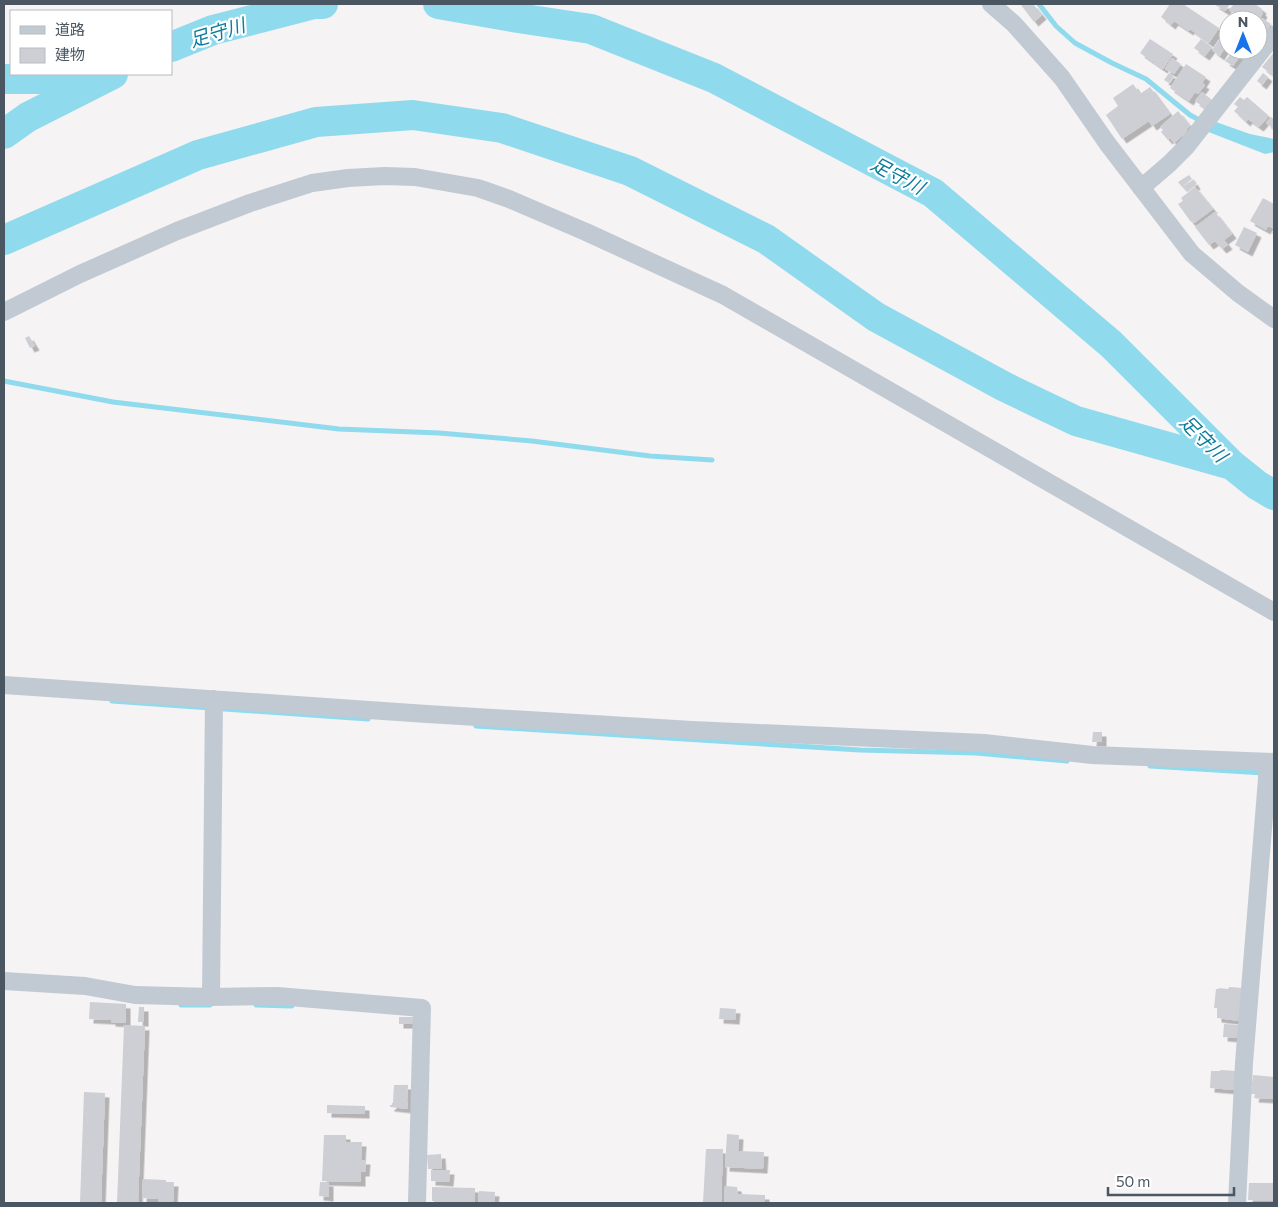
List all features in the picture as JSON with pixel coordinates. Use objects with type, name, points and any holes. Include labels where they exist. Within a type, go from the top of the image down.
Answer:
[{"type":"street","points":[[991,4],[1014,24],[1062,78],[1107,144],[1192,254],[1238,293],[1274,319]]},
{"type":"street","points":[[1141,188],[1186,147],[1274,35]]},
{"type":"street","points":[[4,312],[80,274],[176,231],[250,203],[312,183],[348,178],[400,176],[444,181],[478,188],[586,232],[723,295],[1274,612]]},
{"type":"street","points":[[4,684],[214,706],[427,714],[663,728],[984,743],[1092,755],[1269,767],[1244,1063],[1237,1203]]},
{"type":"street","points":[[211,997],[214,706]]},
{"type":"street","points":[[4,981],[85,986],[136,994],[211,997],[276,996],[422,1008],[417,1203]]},
{"type":"water","points":[[1216,122],[1250,134],[1274,139],[1274,152],[1265,154],[1206,131]]},
{"type":"building","points":[[1033,4],[1042,15],[1034,22],[1021,5]]},
{"type":"building","points":[[1170,4],[1183,4],[1218,27],[1218,30],[1209,43],[1190,29],[1189,31],[1174,21],[1171,25],[1161,17]]},
{"type":"building","points":[[1214,4],[1230,4],[1226,10]]},
{"type":"building","points":[[1234,4],[1255,4],[1262,9],[1262,10],[1229,10]]},
{"type":"building","points":[[1150,39],[1173,54],[1163,69],[1140,53]]},
{"type":"building","points":[[1201,39],[1212,47],[1205,56],[1194,48]]},
{"type":"building","points":[[1218,42],[1218,54],[1212,50]]},
{"type":"building","points":[[1274,52],[1274,76],[1262,67]]},
{"type":"building","points":[[1172,58],[1181,64],[1174,74],[1165,69]]},
{"type":"building","points":[[1226,60],[1237,60],[1233,66]]},
{"type":"building","points":[[1186,64],[1206,77],[1202,83],[1205,85],[1198,94],[1195,92],[1189,101],[1170,88]]},
{"type":"building","points":[[1169,73],[1174,76],[1169,83],[1164,80]]},
{"type":"building","points":[[1263,73],[1268,77],[1262,85],[1257,81]]},
{"type":"building","points":[[1133,84],[1140,94],[1150,87],[1170,114],[1152,126],[1149,121],[1122,139],[1106,115],[1118,106],[1113,98]]},
{"type":"building","points":[[1202,92],[1212,100],[1206,109],[1195,101]]},
{"type":"building","points":[[1240,97],[1244,100],[1247,97],[1269,116],[1259,127],[1248,119],[1246,122],[1234,111],[1238,107],[1234,104]]},
{"type":"building","points":[[1178,111],[1190,126],[1186,130],[1187,132],[1174,143],[1170,138],[1168,140],[1161,132],[1163,130],[1160,127]]},
{"type":"building","points":[[1271,117],[1274,119],[1274,129],[1266,123]]},
{"type":"building","points":[[1189,175],[1192,179],[1182,187],[1178,182]]},
{"type":"building","points":[[1193,180],[1196,185],[1187,192],[1184,187]]},
{"type":"building","points":[[1195,187],[1213,209],[1194,223],[1191,222],[1178,204],[1183,201],[1181,198]]},
{"type":"building","points":[[1263,198],[1274,204],[1274,229],[1268,226],[1266,230],[1250,221]]},
{"type":"building","points":[[1215,212],[1232,234],[1224,240],[1228,245],[1222,249],[1215,241],[1209,245],[1195,227]]},
{"type":"building","points":[[1244,227],[1257,233],[1248,252],[1235,245]]},
{"type":"building","points":[[29,336],[35,346],[30,348],[25,338]]},
{"type":"building","points":[[1093,732],[1102,732],[1102,742],[1092,742]]},
{"type":"building","points":[[1229,987],[1243,988],[1240,1021],[1217,1018],[1217,1008],[1214,1008],[1216,989],[1228,989]]},
{"type":"building","points":[[90,1002],[126,1004],[126,1023],[89,1019]]},
{"type":"building","points":[[139,1007],[144,1007],[144,1022],[138,1022]]},
{"type":"building","points":[[720,1008],[736,1009],[735,1020],[719,1019]]},
{"type":"building","points":[[399,1017],[415,1017],[415,1023],[399,1024]]},
{"type":"building","points":[[1224,1024],[1239,1025],[1238,1038],[1223,1037]]},
{"type":"building","points":[[124,1025],[145,1026],[138,1203],[117,1203]]},
{"type":"building","points":[[1211,1071],[1236,1071],[1234,1090],[1210,1088]]},
{"type":"building","points":[[1253,1075],[1274,1077],[1274,1099],[1254,1098],[1255,1094],[1251,1094]]},
{"type":"building","points":[[394,1085],[408,1085],[408,1109],[390,1107],[393,1103]]},
{"type":"building","points":[[84,1092],[105,1093],[101,1203],[80,1203]]},
{"type":"building","points":[[327,1105],[365,1106],[365,1114],[327,1113]]},
{"type":"building","points":[[727,1134],[739,1135],[738,1151],[764,1152],[763,1169],[725,1167]]},
{"type":"building","points":[[324,1135],[346,1135],[346,1142],[362,1142],[361,1160],[366,1160],[365,1172],[361,1172],[361,1182],[322,1181]]},
{"type":"building","points":[[706,1149],[723,1149],[721,1203],[703,1203]]},
{"type":"building","points":[[441,1154],[442,1169],[428,1169],[427,1155]]},
{"type":"building","points":[[431,1170],[450,1170],[449,1182],[431,1181]]},
{"type":"building","points":[[143,1179],[174,1182],[173,1202],[142,1198]]},
{"type":"building","points":[[320,1182],[329,1182],[329,1197],[319,1196]]},
{"type":"building","points":[[1249,1183],[1274,1183],[1274,1201],[1248,1200]]},
{"type":"building","points":[[725,1186],[737,1187],[738,1194],[765,1195],[765,1203],[724,1203]]},
{"type":"building","points":[[432,1187],[475,1188],[475,1203],[434,1203],[432,1201]]},
{"type":"building","points":[[479,1191],[495,1192],[494,1203],[478,1203]]},
{"type":"waterway","name":"足守川","points":[[172,47],[213,30],[314,4],[323,4]]},
{"type":"waterway","name":"足守川","points":[[438,4],[591,29],[714,78],[933,193],[1111,344],[1232,465],[1257,485],[1274,495]]},
{"type":"waterway","points":[[1039,4],[1056,26],[1075,43],[1146,79],[1190,115],[1203,122]]},
{"type":"waterway","name":"足守川","points":[[4,134],[28,117],[111,75]]},
{"type":"waterway","points":[[4,79],[51,79],[87,87]]},
{"type":"waterway","points":[[4,240],[198,155],[316,122],[413,115],[502,128],[630,171],[766,239],[876,317],[1005,387],[1076,421],[1232,465]]},
{"type":"waterway","points":[[4,381],[113,402],[339,429],[439,433],[532,441],[650,456],[712,460]]},
{"type":"waterway","points":[[112,701],[368,719]]},
{"type":"waterway","points":[[476,726],[860,750],[976,753],[1067,761]]},
{"type":"waterway","points":[[1150,766],[1264,773]]},
{"type":"waterway","points":[[181,1005],[210,1005]]},
{"type":"waterway","points":[[256,1005],[292,1006]]}]
